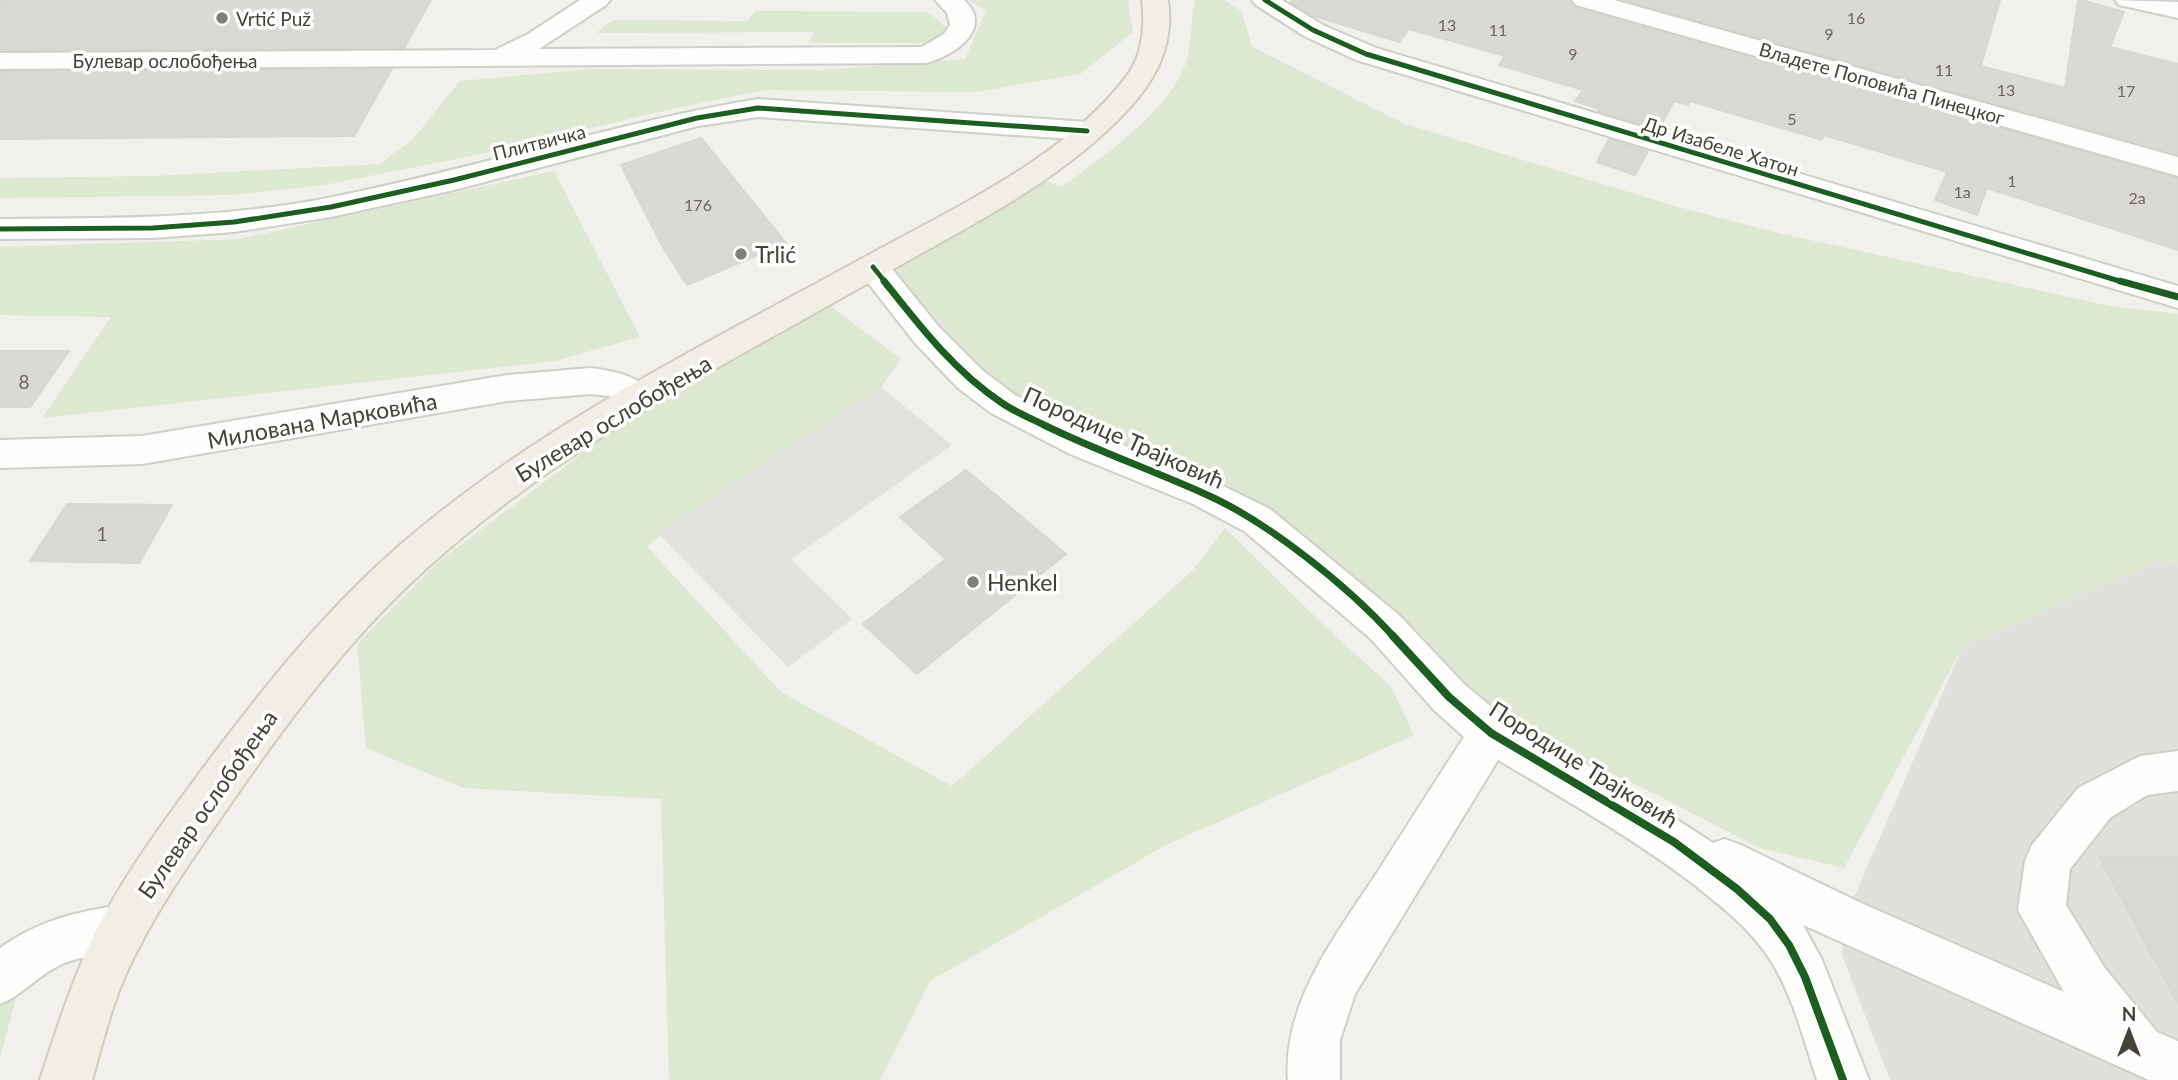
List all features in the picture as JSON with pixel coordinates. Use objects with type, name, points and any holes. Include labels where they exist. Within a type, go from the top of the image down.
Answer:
[{"type":"main road","name":"Булевар ослобођења","points":[[66,1080],[94,992],[123,929],[170,851],[244,747],[361,605],[418,552],[501,486],[580,432],[1031,175],[1111,111],[1142,76],[1152,55],[1157,33],[1155,0]]},
{"type":"street","name":"Булевар ослобођења","points":[[498,58],[537,40],[597,0]]},
{"type":"street","name":"Булевар ослобођења","points":[[0,61],[926,55],[949,44],[960,34],[963,24],[961,14],[956,6],[947,0]]},
{"type":"street","name":"Др Изабеле Хатон","points":[[1265,0],[1302,26],[1331,41],[1366,54],[1599,126],[2178,297]]},
{"type":"street","name":"Владете Поповића Пинецког","points":[[1585,0],[2178,167]]},
{"type":"street","points":[[2128,0],[2178,10]]},
{"type":"street","name":"Плитвичка","points":[[0,229],[167,227],[234,222],[331,207],[454,180],[697,118],[758,108],[1087,131]]},
{"type":"street","name":"Породице Трајковић","points":[[873,267],[926,335],[970,379],[1003,404],[1046,426],[1206,494],[1257,520],[1364,609],[1450,698],[1490,733],[1604,797],[1674,842],[1737,889],[1777,927],[1789,945],[1805,977],[1843,1080]]},
{"type":"street","name":"Милована Марковића","points":[[0,454],[142,450],[506,388],[565,382],[618,385],[638,399]]},
{"type":"street","name":"Породице Трајковић","points":[[1314,1080],[1312,1068],[1321,1015],[1338,977],[1490,733]]},
{"type":"street","points":[[2159,1058],[2087,984],[2042,910],[2048,862],[2094,803],[2140,776],[2178,771]]},
{"type":"street","points":[[1674,842],[1727,862],[1844,920],[2159,1058]]},
{"type":"street","points":[[0,980],[27,956],[48,944],[68,936],[123,929]]},
{"type":"shaded area","points":[[881,387],[952,445],[791,559],[852,619],[788,667],[658,533]]},
{"type":"shaded area","points":[[2158,561],[2178,562],[2178,1080],[1890,1080],[1842,955],[1844,920],[1963,646]]},
{"type":"green space","points":[[968,0],[1128,0],[1133,32],[1080,74],[976,92],[764,90],[496,151],[325,185],[231,195],[0,198],[0,178],[155,176],[380,164],[413,139],[460,81],[591,69],[824,70],[965,59],[986,11]]},
{"type":"green space","points":[[1195,0],[1224,0],[1242,12],[1252,47],[1405,124],[1675,206],[1774,232],[2110,306],[2178,314],[2178,562],[2158,561],[1963,646],[1844,868],[1760,848],[1653,793],[1495,718],[1257,520],[1003,404],[873,267],[1031,175],[1062,187],[1115,147],[1151,114],[1179,79],[1189,53]]},
{"type":"green space","points":[[755,11],[927,12],[950,30],[943,38],[926,43],[808,43],[815,32],[596,33],[613,20],[747,21]]},
{"type":"green space","points":[[554,171],[640,337],[555,361],[42,418],[111,317],[0,315],[0,247],[238,239]]},
{"type":"green space","points":[[827,304],[901,359],[881,387],[681,518],[647,547],[781,692],[952,786],[1192,571],[1225,528],[1336,637],[1391,686],[1414,735],[1166,845],[930,981],[880,1080],[669,1080],[661,799],[464,788],[366,748],[357,644],[438,562],[640,410]]},
{"type":"green space","points":[[27,956],[0,1058],[0,980]]},
{"type":"building","points":[[0,0],[431,0],[404,48],[0,50]]},
{"type":"building","points":[[1292,0],[1569,0],[1575,8],[2178,178],[2178,250],[1987,188],[1977,215],[1935,200],[1947,172],[1824,135],[1822,140],[1690,101],[1688,105],[1674,101],[1659,129],[1598,111],[1599,109],[1575,101],[1583,90],[1499,65],[1505,56],[1409,29],[1399,42],[1314,16],[1291,3]]},
{"type":"building","points":[[1624,0],[2000,0],[1981,66],[2065,88],[2078,0],[2081,0],[2124,12],[2110,47],[2178,64],[2178,154]]},
{"type":"building","points":[[392,69],[354,136],[0,139],[0,72]]},
{"type":"building","points":[[701,138],[786,243],[687,285],[662,246],[621,165]]},
{"type":"building","points":[[1609,139],[1648,151],[1635,175],[1597,162]]},
{"type":"building","points":[[0,351],[69,351],[30,407],[0,407]]},
{"type":"building","name":"Henkel","points":[[966,470],[1066,554],[917,674],[863,624],[946,559],[900,517]]},
{"type":"building","points":[[67,504],[172,505],[139,563],[30,561]]},
{"type":"building","points":[[2099,857],[2178,857],[2178,1003]]},
{"type":"cycle path","points":[[1265,0],[1313,30],[1366,54],[2178,297]]},
{"type":"cycle path","points":[[0,229],[153,228],[234,222],[331,207],[454,180],[697,118],[758,108],[1087,131]]},
{"type":"cycle path","points":[[873,267],[927,335],[970,379],[1003,404],[1083,444],[1206,494],[1257,520],[1385,627],[1449,697],[1491,733],[1674,842],[1737,889],[1770,919],[1789,945],[1805,977],[1843,1080]]},
{"type":"place","name":"Vrtić Puž","points":[[222,18]]},
{"type":"place","name":"Trlić","points":[[741,254]]},
{"type":"place","name":"Henkel","points":[[973,582]]}]
